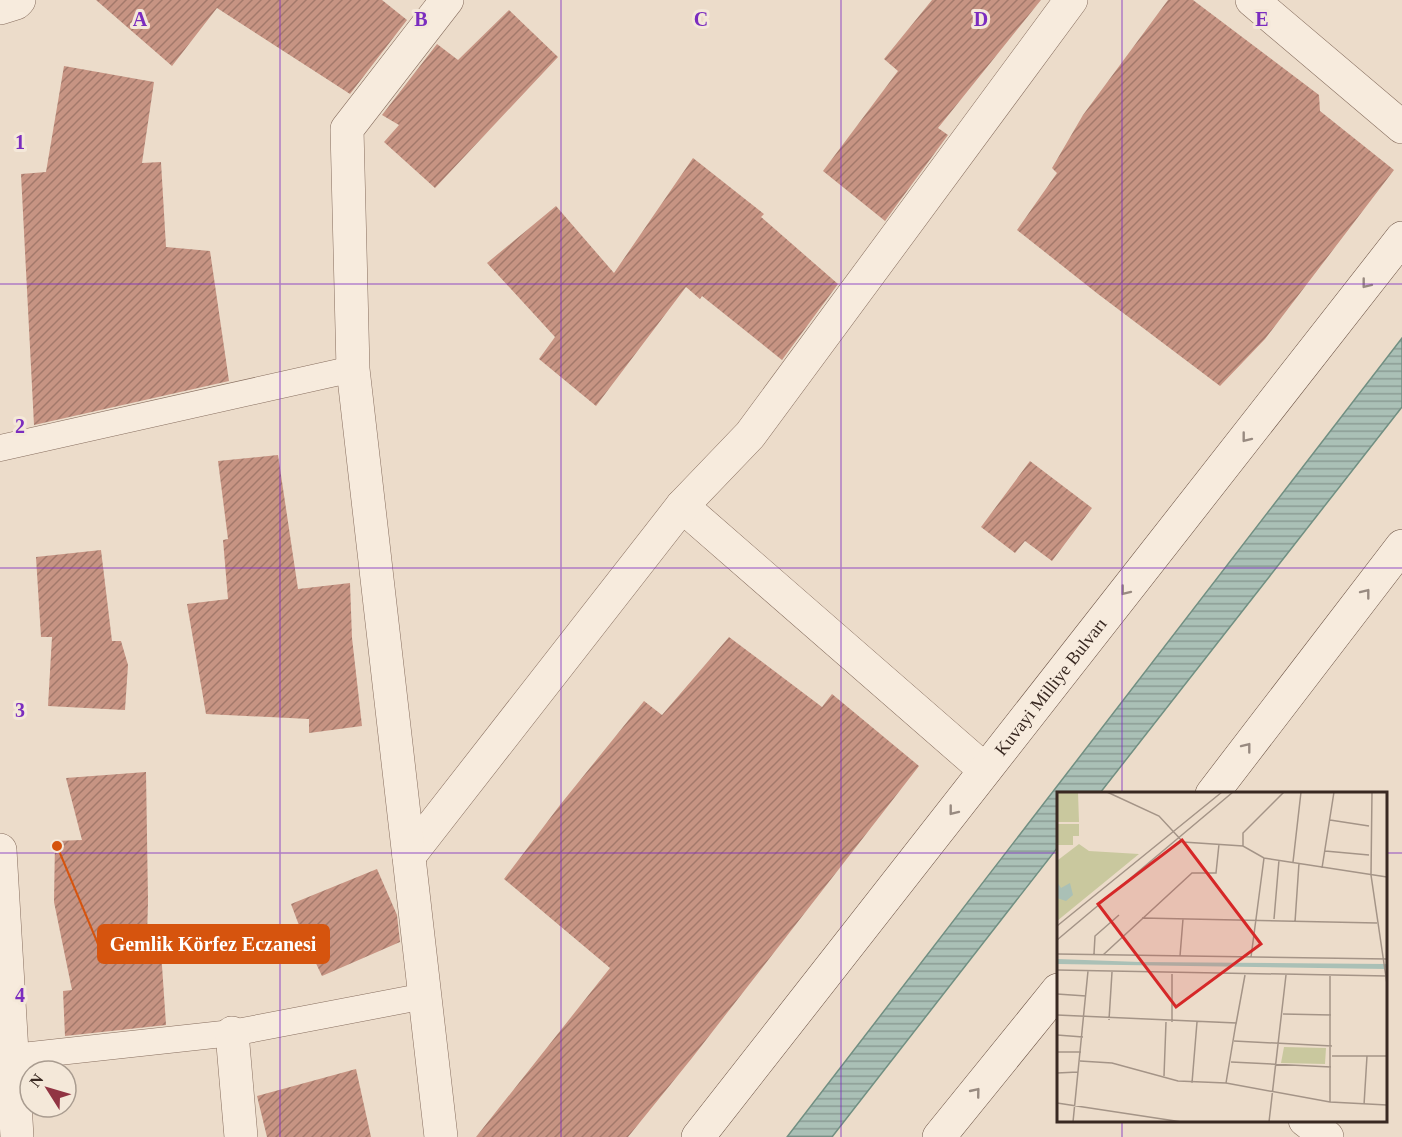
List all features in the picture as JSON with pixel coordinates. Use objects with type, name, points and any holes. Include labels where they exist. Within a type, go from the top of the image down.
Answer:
[{"type":"street","points":[[0,8],[19,0]]},
{"type":"street","points":[[441,1137],[353,369],[347,129],[447,0]]},
{"type":"street","points":[[409,856],[682,506],[750,435],[1071,0]]},
{"type":"street","points":[[1252,0],[1402,127]]},
{"type":"street","name":"Kuvayi Milliye Bulvarı","points":[[698,1137],[1402,238]]},
{"type":"street","points":[[682,506],[985,770]]},
{"type":"street","points":[[1214,792],[1402,546]]},
{"type":"street","points":[[0,849],[17,1137]]},
{"type":"street","points":[[939,1137],[1057,992]]},
{"type":"street","points":[[232,1033],[240,1137]]},
{"type":"street","points":[[1308,1122],[1327,1137]]},
{"type":"lane","points":[[0,448],[353,369]]},
{"type":"lane","points":[[13,1057],[232,1033],[425,996]]},
{"type":"shaded area","points":[[1402,338],[1402,407],[1101,792],[1057,792],[1057,848],[832,1137],[787,1137]]},
{"type":"building","points":[[96,0],[382,0],[407,20],[350,94],[217,8],[172,66]]},
{"type":"building","points":[[932,0],[1041,0],[938,128],[948,135],[885,221],[823,171],[898,71],[884,59]]},
{"type":"building","points":[[1168,0],[1193,0],[1319,95],[1320,111],[1394,170],[1265,339],[1220,386],[1017,230],[1057,173],[1052,168],[1083,115]]},
{"type":"building","points":[[509,10],[558,57],[435,188],[384,142],[399,125],[382,115],[437,44],[458,60]]},
{"type":"building","points":[[64,66],[154,82],[142,163],[161,162],[166,247],[210,251],[229,381],[34,425],[21,174],[46,172]]},
{"type":"building","points":[[693,158],[764,214],[761,217],[838,284],[782,360],[702,296],[700,299],[686,287],[596,406],[539,359],[555,337],[487,263],[556,206],[614,273]]},
{"type":"building","points":[[278,455],[298,589],[350,583],[352,638],[362,726],[309,733],[309,719],[206,714],[187,604],[228,599],[223,540],[228,539],[218,461]]},
{"type":"building","points":[[1030,461],[1092,508],[1052,561],[1025,541],[1015,553],[981,527]]},
{"type":"building","points":[[101,550],[112,641],[121,641],[128,665],[125,710],[48,706],[52,637],[41,637],[36,557]]},
{"type":"building","points":[[729,637],[822,707],[832,694],[919,766],[628,1137],[476,1137],[610,968],[504,879],[644,701],[662,715]]},
{"type":"building","points":[[146,772],[147,937],[160,936],[166,1025],[65,1036],[63,991],[72,990],[54,902],[55,841],[82,840],[66,778]]},
{"type":"building","points":[[377,869],[397,915],[400,942],[322,976],[299,928],[291,904]]},
{"type":"building","points":[[356,1069],[371,1137],[267,1137],[257,1096]]},
{"type":"place","name":"Gemlik Körfez Eczanesi","points":[[57,846]]}]
